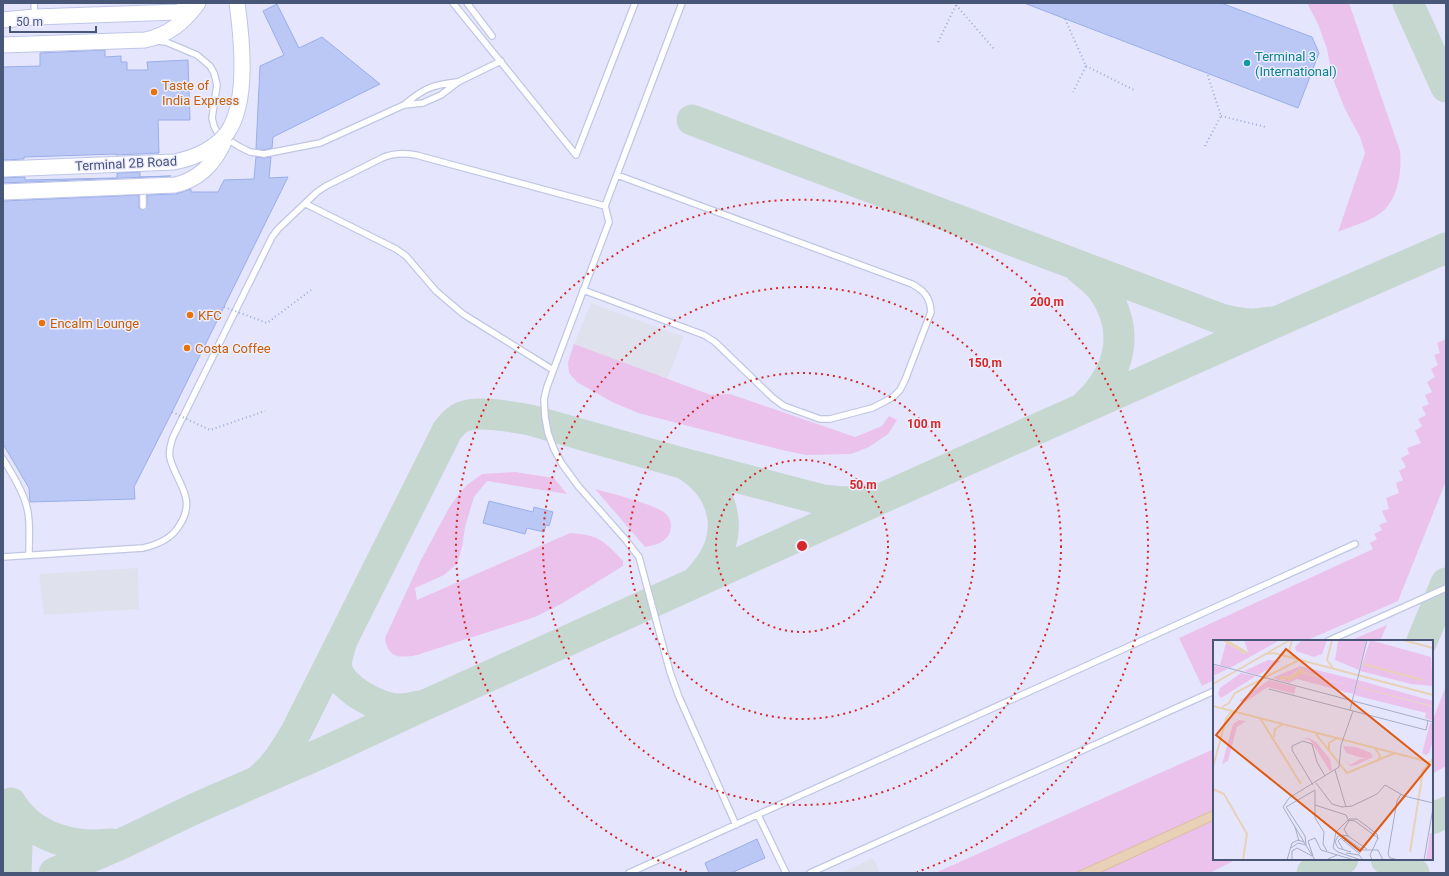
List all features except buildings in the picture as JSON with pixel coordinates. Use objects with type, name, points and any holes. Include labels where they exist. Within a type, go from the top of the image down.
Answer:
[{"type":"main road","points":[[3,20],[34,10],[147,10],[178,12],[188,9],[197,3]]},
{"type":"main road","points":[[3,45],[145,40],[163,35],[170,31],[197,3]]},
{"type":"main road","name":"Terminal 2B Road","points":[[3,169],[174,162],[201,154],[214,146],[226,134],[236,114],[242,75],[242,43],[237,3]]},
{"type":"main road","points":[[3,192],[175,185],[193,179],[206,168],[222,146],[232,124]]},
{"type":"lane","points":[[453,3],[576,155],[635,3]]},
{"type":"lane","points":[[467,3],[492,36]]},
{"type":"lane","points":[[682,3],[605,206],[609,222],[547,387],[544,399],[544,417],[548,433],[562,464],[579,487],[626,539],[639,557],[670,672],[679,697],[736,825]]},
{"type":"lane","points":[[145,40],[166,42],[191,52],[200,57],[210,66],[214,73],[217,85],[212,118],[217,132],[250,152],[264,154],[320,143],[404,105],[423,102],[441,95],[458,82],[501,62]]},
{"type":"lane","points":[[404,105],[418,93],[432,86],[437,84],[458,82]]},
{"type":"lane","points":[[3,556],[143,548],[159,544],[175,532],[184,517],[186,499],[184,490],[170,457],[169,448],[173,437],[272,237],[278,229],[317,192],[326,186],[390,154],[407,154],[424,157],[605,206]]},
{"type":"lane","points":[[584,290],[704,335],[715,342],[773,398],[784,406],[820,419],[830,419],[872,408],[893,396],[900,390],[931,312],[931,303],[927,296],[920,288],[912,284],[617,175]]},
{"type":"lane","points":[[143,186],[143,206]]},
{"type":"lane","points":[[306,204],[396,249],[415,265],[436,291],[463,314],[553,370]]},
{"type":"lane","points":[[3,459],[21,490],[26,502],[28,516],[28,554]]},
{"type":"lane","points":[[629,873],[1355,544]]},
{"type":"lane","points":[[1330,640],[1446,588]]},
{"type":"lane","points":[[810,873],[1213,691]]},
{"type":"lane","points":[[758,815],[786,873]]},
{"type":"path","points":[[938,42],[955,4],[995,50]]},
{"type":"path","points":[[1065,20],[1086,66],[1134,90]]},
{"type":"path","points":[[1073,92],[1086,66]]},
{"type":"path","points":[[1205,146],[1221,116],[1207,73]]},
{"type":"path","points":[[1221,116],[1266,127]]},
{"type":"path","points":[[224,307],[267,323],[311,290]]},
{"type":"path","points":[[172,412],[210,430],[266,411]]},
{"type":"shaded area","points":[[1307,3],[1349,3],[1400,151],[1399,177],[1390,203],[1374,218],[1338,232],[1365,153],[1360,137],[1345,109],[1333,79],[1327,49],[1318,24]]},
{"type":"shaded area","points":[[591,303],[684,337],[667,379],[574,344]]},
{"type":"shaded area","points":[[1446,339],[1446,481],[1398,601],[1307,640],[1213,640],[1213,680],[1202,686],[1179,638],[1373,549],[1370,543],[1377,539],[1374,534],[1382,530],[1379,525],[1387,522],[1382,511],[1389,509],[1386,498],[1399,493],[1396,483],[1403,480],[1399,471],[1406,467],[1401,458],[1409,454],[1407,448],[1421,443],[1415,431],[1422,426],[1418,419],[1426,415],[1422,407],[1429,404],[1425,395],[1432,392],[1427,382],[1435,377],[1431,369],[1438,365],[1434,355],[1440,353],[1437,343]]},
{"type":"shaded area","points":[[574,344],[711,395],[730,394],[855,437],[882,426],[889,416],[897,420],[888,434],[869,447],[851,454],[806,455],[782,450],[638,413],[612,402],[577,382],[569,373],[568,362]]},
{"type":"shaded area","points":[[515,472],[554,478],[567,494],[487,481],[474,497],[465,527],[462,547],[457,564],[444,575],[415,588],[417,600],[570,533],[588,535],[605,543],[623,561],[623,566],[563,603],[535,617],[417,655],[405,657],[396,656],[389,650],[385,638],[421,560],[449,508],[467,485],[482,474]]},
{"type":"shaded area","points":[[595,489],[633,500],[662,511],[667,515],[671,528],[666,539],[660,543],[645,547]]},
{"type":"shaded area","points":[[138,568],[139,609],[44,615],[39,574]]},
{"type":"shaded area","points":[[1387,625],[1380,640],[1351,640]]},
{"type":"shaded area","points":[[1446,686],[1446,766],[1433,773],[1433,719]]},
{"type":"shaded area","points":[[1213,749],[1213,810],[1075,873],[935,873]]},
{"type":"shaded area","points":[[1213,810],[1213,820],[1099,873],[1075,873]]},
{"type":"shaded area","points":[[1213,820],[1213,860],[1235,860],[1210,873],[1099,873]]},
{"type":"shaded area","points":[[873,858],[880,873],[840,873]]},
{"type":"taxiway","points":[[1408,3],[1446,87]]},
{"type":"taxiway","points":[[692,120],[1221,319],[1245,324],[1269,322]]},
{"type":"taxiway","points":[[54,873],[121,844],[194,809],[324,752],[889,495],[1446,248]]},
{"type":"taxiway","points":[[1079,268],[1102,289],[1111,304],[1117,320],[1119,335],[1118,350],[1114,365],[1098,392],[1086,405]]},
{"type":"taxiway","points":[[262,777],[277,762],[296,732],[447,431],[455,421],[462,417],[486,414],[530,420],[682,463],[823,500],[842,502],[867,500]]},
{"type":"taxiway","points":[[686,465],[698,474],[716,495],[721,508],[723,521],[723,535],[719,548],[708,568],[694,583]]},
{"type":"taxiway","points":[[1422,640],[1446,583]]},
{"type":"taxiway","points":[[341,644],[337,660],[337,669],[345,683],[353,690],[361,696],[389,708],[402,709],[419,706]]},
{"type":"taxiway","points":[[11,803],[18,823],[16,873]]},
{"type":"taxiway","points":[[13,806],[22,817],[33,826],[44,834],[57,839],[84,844],[112,844]]},
{"type":"taxiway","points":[[1433,818],[1446,812]]},
{"type":"taxiway","points":[[1312,873],[1341,860]]},
{"type":"taxiway","points":[[1388,860],[1403,866],[1414,873]]},
{"type":"place","name":"Terminal 3 (International)","points":[[1247,63]]},
{"type":"place","name":"Taste of India Express","points":[[154,92]]},
{"type":"place","name":"KFC","points":[[190,315]]},
{"type":"place","name":"Encalm Lounge","points":[[42,323]]},
{"type":"place","name":"Costa Coffee","points":[[187,348]]}]
